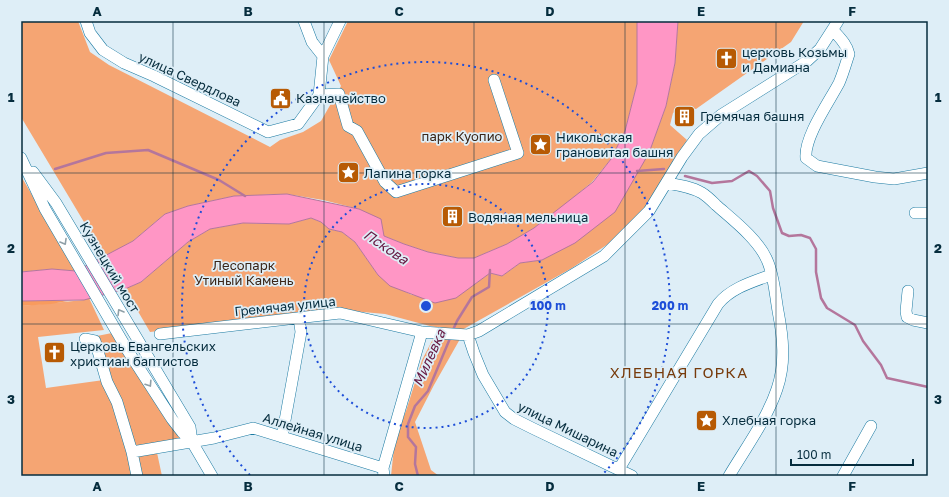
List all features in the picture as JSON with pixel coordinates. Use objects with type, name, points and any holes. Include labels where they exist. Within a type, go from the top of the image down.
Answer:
[{"type":"street","name":"улица Свердлова","points":[[86,21],[90,33],[103,50],[124,63],[154,76],[268,132],[298,124],[319,95]]},
{"type":"street","points":[[304,21],[312,42],[323,56]]},
{"type":"street","points":[[340,21],[323,56],[319,95],[339,94],[348,126],[357,131],[385,182],[396,192],[518,153],[494,80]]},
{"type":"street","points":[[835,25],[848,49],[848,54],[839,82],[821,111],[806,147],[806,158],[817,166],[874,178],[894,179],[928,173]]},
{"type":"street","name":"Гремячая улица","points":[[160,334],[340,313],[428,332],[464,335],[479,331],[604,256],[649,211],[682,157],[699,134],[720,115],[807,62],[820,48],[835,25]]},
{"type":"street","name":"Кузнецкий мост","points":[[21,157],[56,203],[190,427],[192,442]]},
{"type":"street","name":"Кузнецкий мост","points":[[21,157],[45,209],[128,351],[182,432],[192,442]]},
{"type":"street","points":[[668,180],[703,193],[735,221],[762,250],[768,262],[771,275],[784,348],[782,368],[777,388],[769,409],[729,476]]},
{"type":"street","points":[[915,213],[928,213]]},
{"type":"street","points":[[619,469],[723,297],[730,292],[771,275]]},
{"type":"street","points":[[908,291],[906,311],[907,317],[913,320],[928,323]]},
{"type":"street","points":[[282,437],[301,332],[299,318]]},
{"type":"street","points":[[384,472],[428,332]]},
{"type":"street","name":"улица Мишарина","points":[[464,335],[474,353],[483,375],[505,412],[514,419],[632,476]]},
{"type":"street","points":[[86,339],[95,341],[107,382],[117,402],[132,452],[137,476]]},
{"type":"street","points":[[843,476],[872,426]]},
{"type":"street","name":"Аллейная улица","points":[[132,452],[192,442],[253,428],[384,472]]},
{"type":"street","points":[[192,442],[212,476]]},
{"type":"green space","name":"парк Куопио","points":[[21,21],[78,21],[90,52],[109,65],[270,147],[280,140],[303,132],[321,121],[341,86],[329,60],[348,21],[637,21],[637,84],[625,131],[611,159],[592,182],[534,228],[507,244],[474,258],[458,258],[428,252],[404,244],[384,236],[359,209],[323,200],[287,194],[234,196],[188,206],[165,214],[133,241],[105,257],[21,117]]},
{"type":"green space","name":"Лесопарк Утиный Камень","points":[[678,21],[804,21],[791,42],[696,109],[682,107],[673,113],[670,125],[687,140],[648,204],[611,242],[572,268],[460,331],[430,326],[385,314],[341,310],[150,332],[125,289],[141,282],[188,242],[210,229],[243,223],[289,224],[311,218],[321,222],[329,229],[342,232],[355,242],[378,275],[412,295],[455,298],[490,273],[502,276],[520,263],[542,260],[649,153],[666,106],[675,63]]},
{"type":"green space","points":[[21,176],[76,271],[52,269],[21,272]]},
{"type":"green space","points":[[89,298],[104,330],[38,337],[46,388],[111,379],[97,336],[112,333],[182,442],[156,448],[162,476],[21,476],[21,306],[84,300]]},
{"type":"green space","points":[[434,337],[460,339],[415,422],[431,470],[439,476],[391,476],[395,438],[406,411],[422,360]]},
{"type":"shaded area","points":[[21,301],[68,301],[21,306]]},
{"type":"water","name":"Пскова","points":[[637,21],[678,21],[675,63],[666,106],[649,153],[615,212],[575,243],[542,260],[520,263],[502,276],[490,273],[456,298],[435,303],[390,286],[378,275],[355,242],[342,232],[329,229],[321,222],[311,218],[289,224],[243,223],[210,229],[188,242],[141,282],[125,289],[84,300],[21,301],[21,272],[52,269],[76,271],[133,241],[165,214],[188,206],[234,196],[287,194],[359,209],[381,219],[384,236],[428,252],[458,258],[474,258],[507,244],[534,228],[593,182],[611,159],[625,131],[637,84]]},
{"type":"waterway","points":[[55,169],[106,153],[148,150],[219,180],[245,196]]},
{"type":"waterway","points":[[637,171],[664,169]]},
{"type":"waterway","points":[[685,176],[712,183],[732,181],[749,171],[757,176],[770,191],[773,208],[782,233],[789,236],[801,235],[810,238],[816,249],[816,272],[821,298],[827,308],[855,325],[863,341],[881,365],[887,378],[928,387]]},
{"type":"waterway","name":"Милевка","points":[[452,332],[472,297],[489,287],[490,270]]},
{"type":"waterway","name":"Милевка","points":[[418,476],[415,464],[416,447],[408,437],[408,424],[415,406],[428,391],[451,336]]},
{"type":"place","name":"церковь Козьмы и Дамиана","points":[[727,59]]},
{"type":"place","name":"Казначейство","points":[[280,98]]},
{"type":"place","name":"Гремячая башня","points":[[685,116]]},
{"type":"place","name":"Никольская грановитая башня","points":[[540,144]]},
{"type":"place","name":"Лапина горка","points":[[348,173]]},
{"type":"place","name":"Водяная мельница","points":[[452,217]]},
{"type":"place","name":"Церковь Евангельских христиан баптистов","points":[[54,353]]},
{"type":"place","name":"Хлебная горка","points":[[706,420]]},
{"type":"district","name":"ХЛЕБНАЯ ГОРКА","points":[[679,373]]}]
